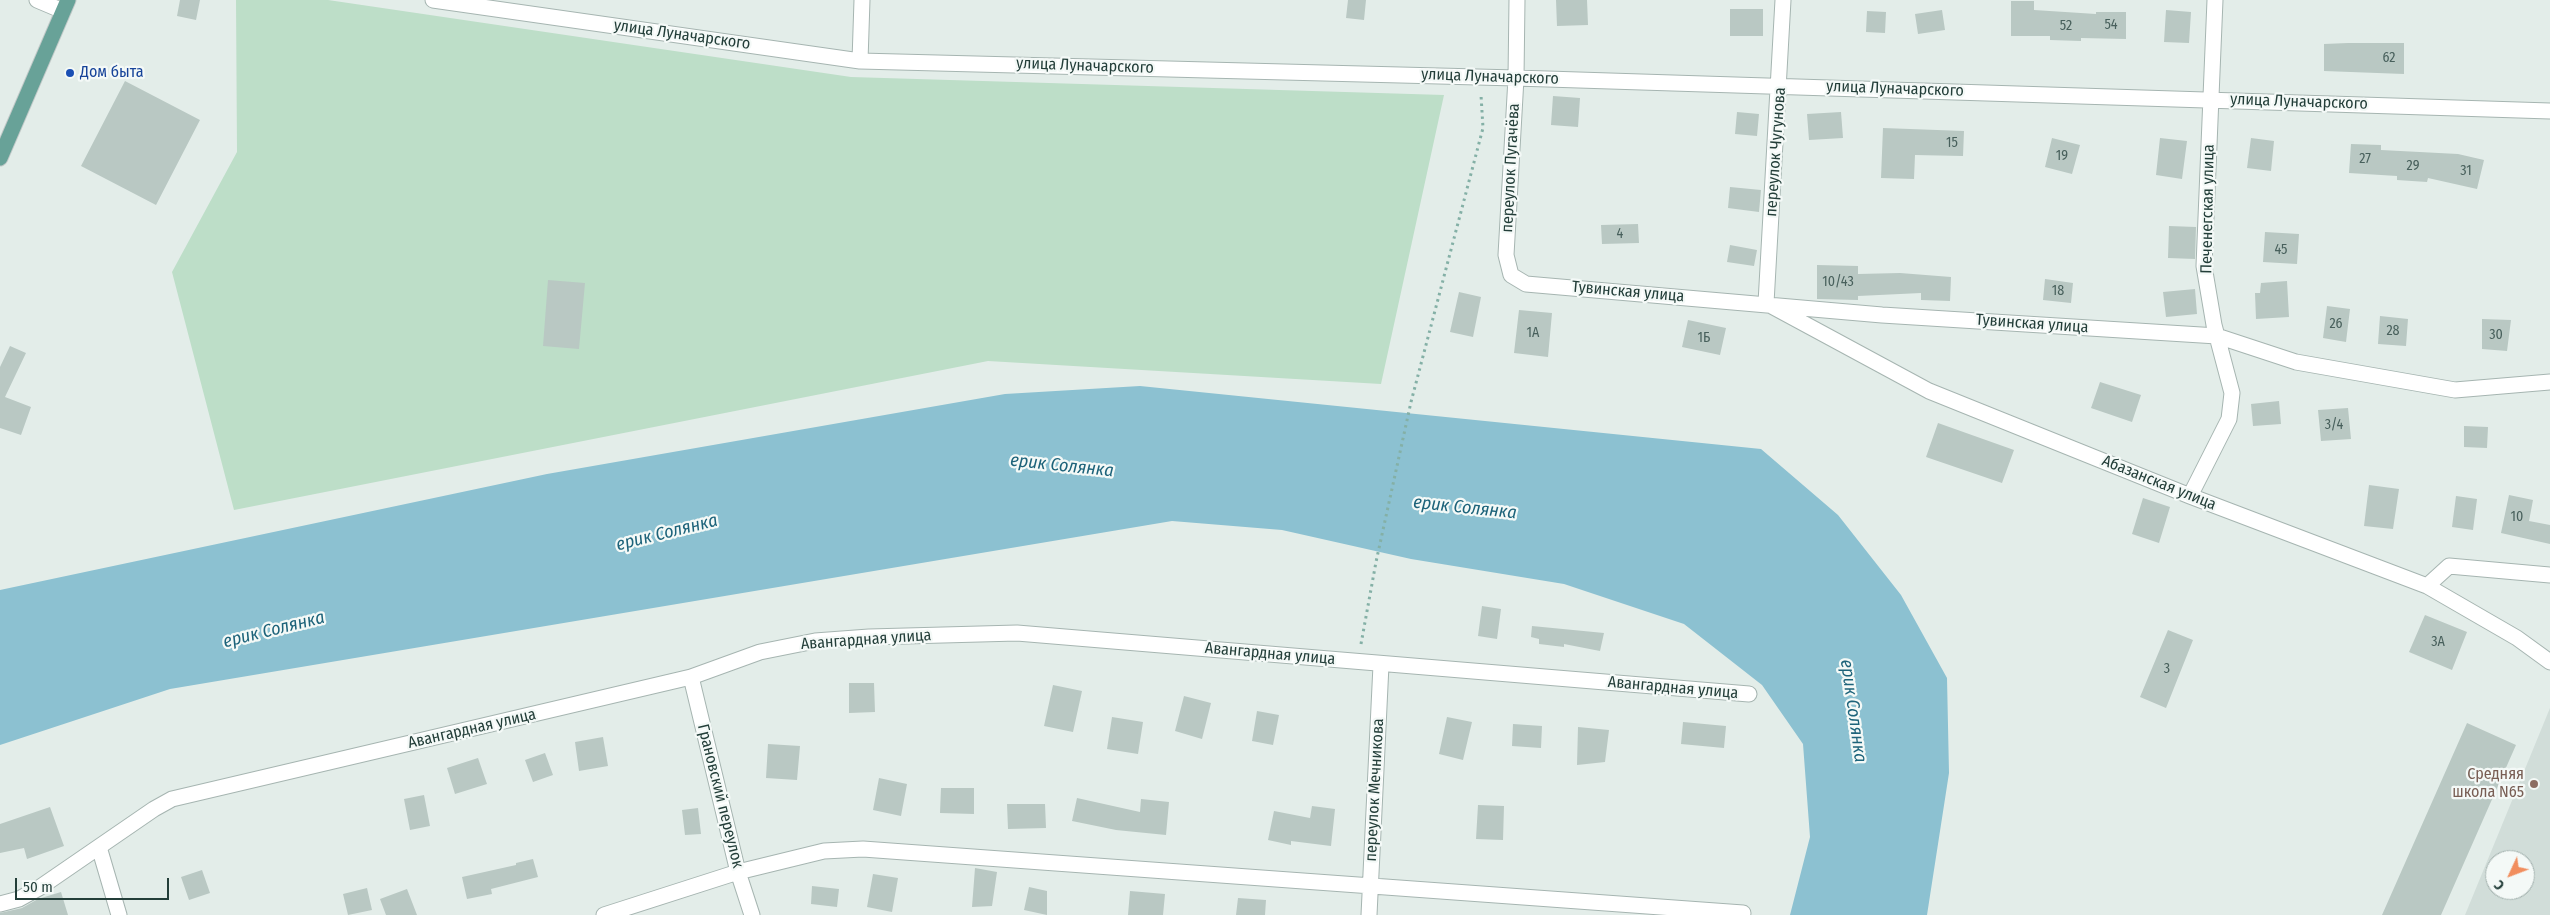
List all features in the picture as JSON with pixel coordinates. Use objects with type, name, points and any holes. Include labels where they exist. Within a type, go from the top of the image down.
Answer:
[{"type":"main road","points":[[0,158],[66,5]]},
{"type":"street","points":[[37,0],[66,5]]},
{"type":"street","name":"улица Луначарского","points":[[433,0],[482,3],[860,60],[1516,78],[2550,111]]},
{"type":"street","points":[[860,60],[862,0]]},
{"type":"street","name":"переулок Пугачёва","points":[[1511,274],[1506,255],[1516,78],[1517,0]]},
{"type":"street","name":"переулок Чугунова","points":[[1766,303],[1780,86],[1783,0]]},
{"type":"street","name":"Печенегская улица","points":[[2190,496],[2229,419],[2232,393],[2217,336],[2204,266],[2215,0]]},
{"type":"street","name":"Тувинская улица","points":[[1511,274],[1526,284],[1766,303],[1882,315],[2217,336],[2296,362],[2455,390],[2550,382]]},
{"type":"street","name":"Абазанская улица","points":[[1766,303],[1929,391],[2190,496],[2427,586],[2517,638],[2550,662]]},
{"type":"street","points":[[2427,586],[2449,566],[2550,575]]},
{"type":"street","name":"Авангардная улица","points":[[0,904],[19,899],[40,888],[154,809],[172,800],[691,677],[760,652],[815,641],[869,637],[1017,633],[1381,665],[1749,694]]},
{"type":"street","name":"переулок Мечникова","points":[[1369,915],[1381,665]]},
{"type":"street","name":"Грановский переулок","points":[[691,677],[738,872],[752,915]]},
{"type":"street","points":[[99,847],[119,915]]},
{"type":"street","points":[[604,915],[738,872],[824,851],[863,849],[1743,913]]},
{"type":"path","points":[[1358,662],[1376,562],[1411,402],[1483,128],[1480,77]]},
{"type":"shaded area","name":"Средняя школа N65","points":[[2550,708],[2550,915],[2465,915],[2485,866],[2485,900],[2535,900],[2535,850],[2492,850]]},
{"type":"green space","points":[[236,0],[328,0],[851,77],[1444,95],[1381,384],[988,361],[234,510],[172,272],[237,152]]},
{"type":"water","name":"ерик Солянка","points":[[1140,386],[1761,449],[1838,515],[1901,595],[1947,678],[1949,773],[1927,915],[1790,915],[1810,837],[1803,744],[1762,685],[1684,624],[1564,584],[1411,559],[1282,530],[1172,521],[170,689],[0,745],[0,590],[547,474],[1005,394]]},
{"type":"building","points":[[180,0],[200,0],[196,20],[177,16]]},
{"type":"building","points":[[1348,0],[1366,0],[1364,20],[1346,18]]},
{"type":"building","points":[[1556,0],[1587,0],[1588,25],[1557,26]]},
{"type":"building","points":[[2011,1],[2034,1],[2034,10],[2096,14],[2096,12],[2126,12],[2126,39],[2081,38],[2081,41],[2050,40],[2050,36],[2011,36]]},
{"type":"building","points":[[1730,9],[1763,9],[1763,36],[1730,36]]},
{"type":"building","points":[[1942,10],[1945,30],[1918,34],[1915,14]]},
{"type":"building","points":[[2166,10],[2191,12],[2189,43],[2164,42]]},
{"type":"building","points":[[1867,11],[1886,12],[1885,33],[1866,32]]},
{"type":"building","points":[[2404,43],[2404,74],[2324,71],[2324,44]]},
{"type":"building","points":[[125,81],[200,120],[156,205],[81,166]]},
{"type":"building","points":[[1553,96],[1580,98],[1578,127],[1551,125]]},
{"type":"building","points":[[1737,112],[1759,114],[1757,136],[1735,134]]},
{"type":"building","points":[[1841,112],[1843,138],[1809,140],[1807,114]]},
{"type":"building","points":[[1883,128],[1964,131],[1963,156],[1915,155],[1914,179],[1881,178]]},
{"type":"building","points":[[2052,138],[2080,145],[2072,174],[2045,167]]},
{"type":"building","points":[[2160,138],[2187,141],[2182,179],[2156,175]]},
{"type":"building","points":[[2251,138],[2274,141],[2271,171],[2247,168]]},
{"type":"building","points":[[2351,144],[2381,145],[2381,150],[2458,154],[2484,160],[2477,189],[2428,178],[2427,182],[2397,180],[2397,176],[2349,173]]},
{"type":"building","points":[[1730,187],[1761,190],[1759,212],[1728,208]]},
{"type":"building","points":[[1638,224],[1639,243],[1602,244],[1601,225]]},
{"type":"building","points":[[2169,226],[2196,227],[2195,259],[2168,258]]},
{"type":"building","points":[[2265,232],[2299,234],[2297,264],[2263,262]]},
{"type":"building","points":[[1730,245],[1757,250],[1754,266],[1727,262]]},
{"type":"building","points":[[1817,265],[1858,266],[1858,274],[1900,273],[1951,277],[1950,301],[1921,300],[1921,293],[1858,296],[1858,300],[1817,299]]},
{"type":"building","points":[[2045,279],[2073,283],[2071,303],[2043,300]]},
{"type":"building","points":[[548,280],[585,283],[579,349],[543,346]]},
{"type":"building","points":[[2287,281],[2289,317],[2256,319],[2255,293],[2260,293],[2261,283]]},
{"type":"building","points":[[2195,289],[2197,314],[2166,317],[2163,292]]},
{"type":"building","points":[[1459,292],[1481,297],[1473,337],[1450,332]]},
{"type":"building","points":[[2327,306],[2350,309],[2346,342],[2323,338]]},
{"type":"building","points":[[1519,310],[1552,313],[1548,357],[1514,353]]},
{"type":"building","points":[[2380,316],[2408,319],[2406,346],[2378,344]]},
{"type":"building","points":[[2482,319],[2511,320],[2507,351],[2482,349]]},
{"type":"building","points":[[1688,320],[1726,328],[1720,355],[1682,347]]},
{"type":"building","points":[[10,346],[26,353],[5,397],[31,407],[21,435],[0,428],[0,367]]},
{"type":"building","points":[[2100,382],[2141,395],[2132,422],[2091,408]]},
{"type":"building","points":[[2279,401],[2281,424],[2253,426],[2251,404]]},
{"type":"building","points":[[2348,408],[2351,439],[2321,441],[2318,410]]},
{"type":"building","points":[[1938,423],[2014,450],[2002,483],[1926,457]]},
{"type":"building","points":[[2464,426],[2488,427],[2487,448],[2464,447]]},
{"type":"building","points":[[2369,485],[2399,489],[2393,529],[2364,526]]},
{"type":"building","points":[[2509,495],[2533,500],[2529,521],[2550,525],[2550,544],[2501,533]]},
{"type":"building","points":[[2456,496],[2477,499],[2473,530],[2452,527]]},
{"type":"building","points":[[2143,498],[2170,507],[2159,543],[2132,534]]},
{"type":"building","points":[[1482,606],[1501,609],[1497,639],[1478,636]]},
{"type":"building","points":[[2425,615],[2467,632],[2452,670],[2409,652]]},
{"type":"building","points":[[1532,626],[1604,633],[1600,651],[1564,644],[1564,647],[1539,644],[1539,639],[1531,637]]},
{"type":"building","points":[[2168,630],[2193,640],[2166,708],[2140,697]]},
{"type":"building","points":[[849,683],[874,683],[875,712],[849,713]]},
{"type":"building","points":[[1053,685],[1082,691],[1073,732],[1044,726]]},
{"type":"building","points":[[1184,696],[1211,703],[1202,739],[1175,731]]},
{"type":"building","points":[[1257,711],[1279,715],[1273,745],[1252,741]]},
{"type":"building","points":[[1112,717],[1143,722],[1138,754],[1107,749]]},
{"type":"building","points":[[1447,717],[1472,722],[1463,760],[1439,754]]},
{"type":"building","points":[[1683,722],[1726,726],[1724,748],[1681,744]]},
{"type":"building","points":[[2467,723],[2516,745],[2441,915],[2382,915]]},
{"type":"building","points":[[1513,724],[1542,726],[1541,748],[1512,746]]},
{"type":"building","points":[[1578,727],[1609,730],[1605,762],[1577,765]]},
{"type":"building","points":[[603,737],[608,766],[579,771],[575,742]]},
{"type":"building","points":[[768,744],[800,746],[797,780],[766,778]]},
{"type":"building","points":[[545,753],[553,775],[533,782],[525,760]]},
{"type":"building","points":[[478,758],[487,784],[455,794],[447,768]]},
{"type":"building","points":[[879,778],[907,784],[901,816],[873,810]]},
{"type":"building","points":[[941,788],[974,788],[974,814],[940,813]]},
{"type":"building","points":[[424,795],[430,826],[410,830],[404,799]]},
{"type":"building","points":[[1077,798],[1140,812],[1141,799],[1169,802],[1166,835],[1116,830],[1072,821]]},
{"type":"building","points":[[1007,804],[1045,804],[1046,828],[1008,829]]},
{"type":"building","points":[[1478,805],[1504,806],[1503,840],[1476,839]]},
{"type":"building","points":[[1312,806],[1335,809],[1331,846],[1291,841],[1291,845],[1268,840],[1274,811],[1310,818]]},
{"type":"building","points":[[50,807],[64,846],[27,859],[24,848],[0,853],[0,824]]},
{"type":"building","points":[[698,808],[701,834],[685,835],[682,810]]},
{"type":"building","points":[[533,859],[538,877],[491,889],[492,894],[467,899],[462,877],[516,865],[516,863]]},
{"type":"building","points":[[975,868],[997,872],[992,906],[972,907]]},
{"type":"building","points":[[202,870],[210,893],[189,900],[181,877]]},
{"type":"building","points":[[873,874],[898,878],[892,912],[867,907]]},
{"type":"building","points":[[812,886],[839,889],[837,907],[811,904]]},
{"type":"building","points":[[1029,887],[1047,891],[1047,915],[1024,910]]},
{"type":"building","points":[[367,888],[372,910],[348,915],[343,894]]},
{"type":"building","points":[[407,889],[417,915],[386,915],[380,899]]},
{"type":"building","points":[[1130,891],[1165,894],[1163,915],[1128,915]]},
{"type":"building","points":[[61,892],[68,915],[0,915],[0,913],[22,908],[38,899]]},
{"type":"building","points":[[1238,898],[1266,900],[1265,915],[1236,915]]},
{"type":"place","name":"Дом быта","points":[[70,73]]},
{"type":"place","name":"Средняя школа N65","points":[[2534,784]]}]
